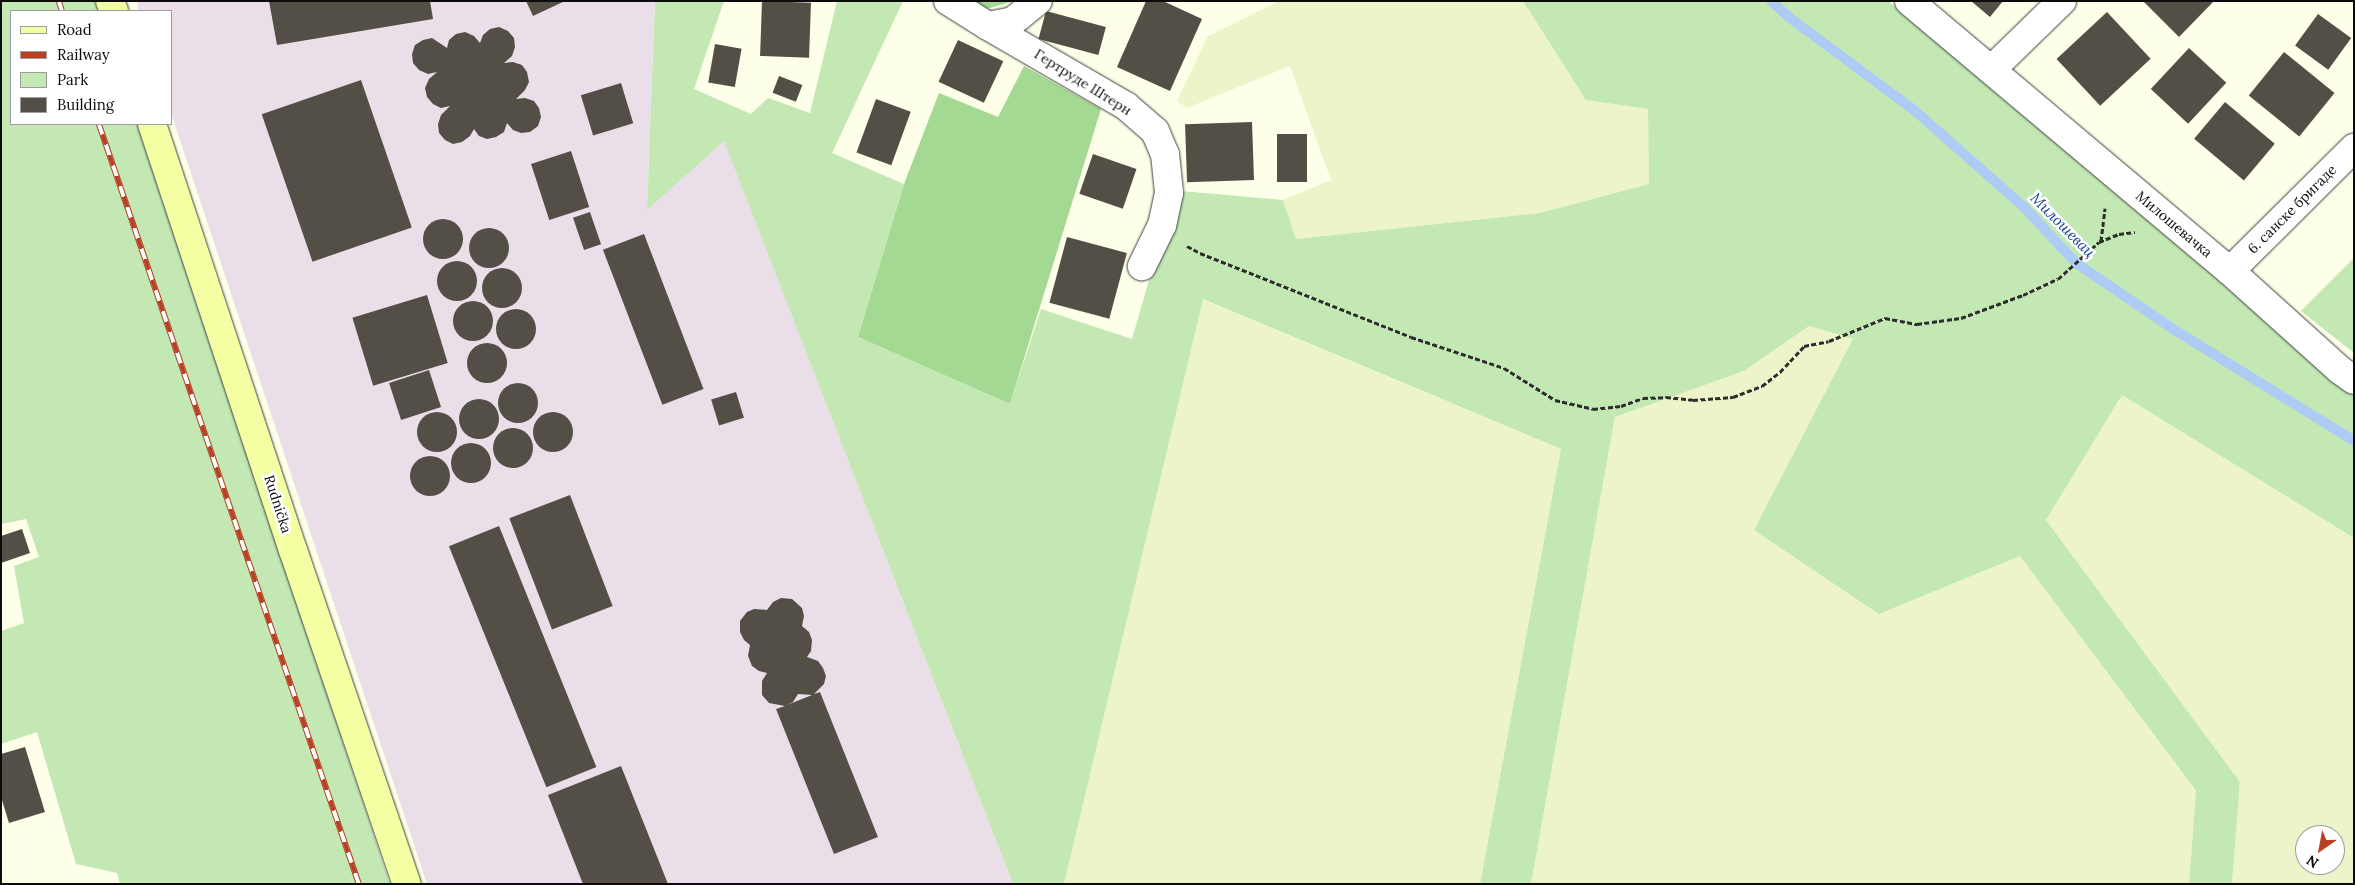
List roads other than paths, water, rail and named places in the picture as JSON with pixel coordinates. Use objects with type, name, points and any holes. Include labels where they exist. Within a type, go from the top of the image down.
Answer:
[{"type":"street","name":"Гертруде Штерн","points":[[948,1],[1126,106],[1154,131],[1165,154],[1169,193],[1162,225],[1142,266]]},
{"type":"street","points":[[988,26],[1014,21],[1038,1]]},
{"type":"street","name":"Милошевачка","points":[[1909,1],[2230,271],[2340,370],[2354,380]]},
{"type":"street","points":[[1991,70],[2062,1]]},
{"type":"street","name":"Rudnička","points":[[152,125],[293,550],[407,884]]},
{"type":"street","name":"6. санске бригаде","points":[[2230,271],[2354,148]]},
{"type":"waterway","name":"Милошевац","points":[[1771,1],[1790,18],[1914,110],[2024,207],[2076,263],[2173,329],[2354,441]]},
{"type":"railway","points":[[59,1],[62,10]]},
{"type":"railway","points":[[99,125],[359,884]]}]
